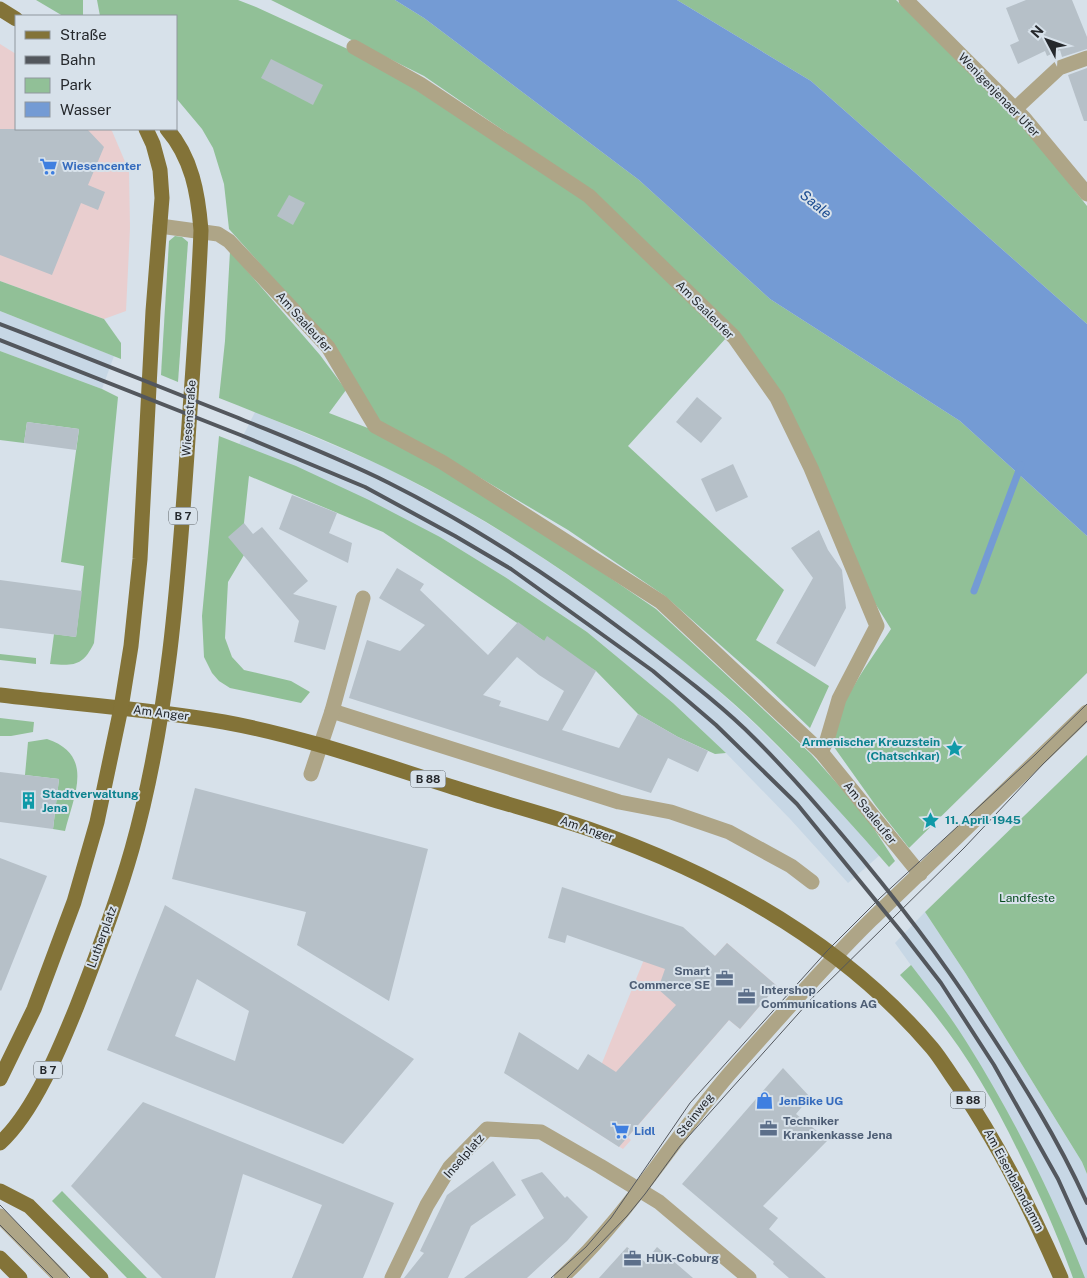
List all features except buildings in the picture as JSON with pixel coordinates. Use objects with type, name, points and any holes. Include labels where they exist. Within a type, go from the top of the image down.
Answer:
[{"type":"main road","points":[[0,9],[15,18]]},
{"type":"main road","points":[[0,1078],[34,1009],[74,902],[97,822],[121,708],[131,646],[140,559],[153,311],[162,198],[160,170],[153,144],[146,130]]},
{"type":"main road","name":"Wiesenstraße","points":[[161,713],[172,634],[183,512],[200,230],[194,179],[186,157],[174,136],[168,130]]},
{"type":"main road","name":"Am Anger","points":[[0,695],[121,708],[229,723],[320,744],[587,828],[691,869],[744,896],[835,956]]},
{"type":"main road","name":"Lutherplatz","points":[[0,1142],[30,1104],[51,1065],[84,989],[132,849],[161,713]]},
{"type":"main road","name":"Am Eisenbahndamm","points":[[835,956],[886,1000],[934,1050],[982,1119],[1040,1229],[1061,1278]]},
{"type":"main road","points":[[0,1191],[29,1206],[100,1278]]},
{"type":"main road","points":[[0,1258],[20,1278]]},
{"type":"street","name":"Wenigenjenaer Ufer","points":[[906,0],[1015,109],[1087,194]]},
{"type":"street","name":"Am Saaleufer","points":[[354,47],[420,84],[590,196],[734,337],[777,398],[811,468],[877,626],[839,699],[827,740],[821,752]]},
{"type":"street","points":[[1015,109],[1059,68],[1087,58]]},
{"type":"street","name":"Am Saaleufer","points":[[160,226],[200,230],[218,234],[229,241],[328,347],[375,426],[442,462],[661,602],[821,752],[920,874]]},
{"type":"street","points":[[311,774],[332,711],[362,598]]},
{"type":"street","points":[[332,711],[619,802],[671,812],[729,832],[791,866],[812,882]]},
{"type":"street","points":[[835,956],[1087,712]]},
{"type":"street","name":"Steinweg","points":[[561,1278],[603,1236],[705,1102],[835,956]]},
{"type":"street","name":"Inselplatz","points":[[392,1278],[428,1205],[450,1168],[487,1129],[541,1132],[659,1202],[749,1278]]},
{"type":"street","points":[[0,1216],[61,1278]]},
{"type":"shaded area","points":[[0,44],[15,53],[15,130],[112,131],[129,171],[130,228],[126,311],[104,319],[0,281]]},
{"type":"shaded area","points":[[0,311],[114,356],[102,389],[0,351]]},
{"type":"shaded area","points":[[255,412],[383,466],[460,507],[525,546],[612,605],[698,672],[757,726],[821,790],[880,855],[848,883],[791,820],[726,753],[673,703],[587,632],[505,577],[440,537],[239,444]]},
{"type":"shaded area","points":[[925,912],[966,974],[1082,1162],[1087,1174],[1087,1278],[1085,1278],[1037,1170],[1001,1102],[968,1045],[895,943]]},
{"type":"shaded area","points":[[658,919],[715,956],[727,943],[777,986],[740,1029],[729,1020],[628,1137],[631,1140],[623,1149],[580,1122],[595,1077],[643,962]]},
{"type":"green space","points":[[36,0],[83,0],[83,15],[61,15]]},
{"type":"green space","points":[[97,0],[238,0],[352,51],[415,89],[586,200],[727,337],[628,446],[784,590],[756,640],[829,686],[810,728],[761,681],[665,596],[568,530],[445,457],[379,422],[332,344],[229,229],[224,184],[213,148],[202,129],[178,100],[178,15],[100,15]]},
{"type":"green space","points":[[271,0],[395,0],[424,18],[639,180],[770,299],[960,421],[1087,536],[1087,673],[909,848],[834,747],[834,734],[845,703],[863,670],[891,629],[868,592],[781,396],[593,192],[424,76]]},
{"type":"green space","points":[[677,0],[896,0],[1013,112],[1087,206],[1087,324],[811,81]]},
{"type":"green space","points":[[175,236],[182,237],[188,242],[178,382],[161,375],[169,241]]},
{"type":"green space","points":[[230,251],[320,355],[346,390],[329,413],[373,430],[440,466],[656,609],[811,754],[865,815],[895,861],[889,867],[792,761],[722,693],[593,592],[525,546],[420,485],[364,457],[219,398],[225,341]]},
{"type":"green space","points":[[0,281],[104,319],[121,343],[121,359],[0,311]]},
{"type":"green space","points":[[0,351],[102,389],[118,397],[94,643],[86,656],[77,663],[65,665],[50,664],[54,634],[76,637],[84,566],[61,562],[79,429],[27,422],[24,443],[0,440]]},
{"type":"green space","points":[[219,436],[296,466],[369,500],[440,537],[505,577],[587,632],[673,703],[726,753],[715,754],[678,737],[638,714],[596,671],[544,641],[383,532],[249,476],[244,523],[244,555],[228,582],[225,638],[232,657],[244,670],[291,681],[310,692],[301,703],[230,688],[219,681],[212,673],[204,657],[202,616]]},
{"type":"green space","points":[[0,654],[36,658],[36,664],[0,660]]},
{"type":"green space","points":[[0,718],[34,722],[33,732],[0,736]]},
{"type":"green space","points":[[47,739],[62,746],[71,755],[76,766],[76,790],[65,831],[53,829],[59,779],[25,775],[28,742]]},
{"type":"green space","name":"Landfeste","points":[[1087,755],[1087,1174],[1082,1162],[966,974],[925,912]]},
{"type":"green space","points":[[911,965],[956,1025],[1002,1101],[1047,1188],[1085,1278],[1073,1278],[1035,1185],[1008,1130],[968,1060],[953,1038],[900,975]]},
{"type":"green space","points":[[62,1191],[147,1278],[127,1278],[52,1201]]},
{"type":"water","name":"Saale","points":[[395,0],[677,0],[811,81],[1087,324],[1087,536],[960,421],[770,299],[639,180],[424,18]]},
{"type":"waterway","points":[[974,591],[1021,465]]},
{"type":"tram line","points":[[551,1278],[586,1247],[611,1218],[690,1103],[827,951],[880,898],[1035,755],[1087,704]]},
{"type":"tram line","points":[[567,1278],[627,1216],[680,1146],[815,995],[964,848],[1043,764],[1087,721]]},
{"type":"tram line","points":[[0,1205],[70,1278]]},
{"type":"tram line","points":[[0,1225],[53,1278]]},
{"type":"railway","points":[[0,324],[313,448],[421,500],[453,517],[545,575],[633,638],[704,693],[745,729],[796,781],[862,858],[916,926],[950,973],[1025,1088],[1064,1156],[1087,1203]]},
{"type":"railway","points":[[0,340],[243,436],[365,487],[511,569],[653,671],[716,725],[797,804],[941,983],[994,1065],[1058,1179],[1087,1243]]},
{"type":"place","name":"Wiesencenter","points":[[48,166]]},
{"type":"place","name":"Armenischer Kreuzstein (Chatschkar)","points":[[954,749]]},
{"type":"place","name":"Stadtverwaltung Jena","points":[[28,801]]},
{"type":"place","name":"11. April 1945","points":[[931,820]]},
{"type":"place","name":"Smart Commerce SE","points":[[724,978]]},
{"type":"place","name":"Intershop Communications AG","points":[[747,997]]},
{"type":"place","name":"JenBike UG","points":[[765,1101]]},
{"type":"place","name":"Techniker Krankenkasse Jena","points":[[769,1128]]},
{"type":"place","name":"Lidl","points":[[620,1131]]},
{"type":"place","name":"HUK-Coburg","points":[[632,1258]]}]
